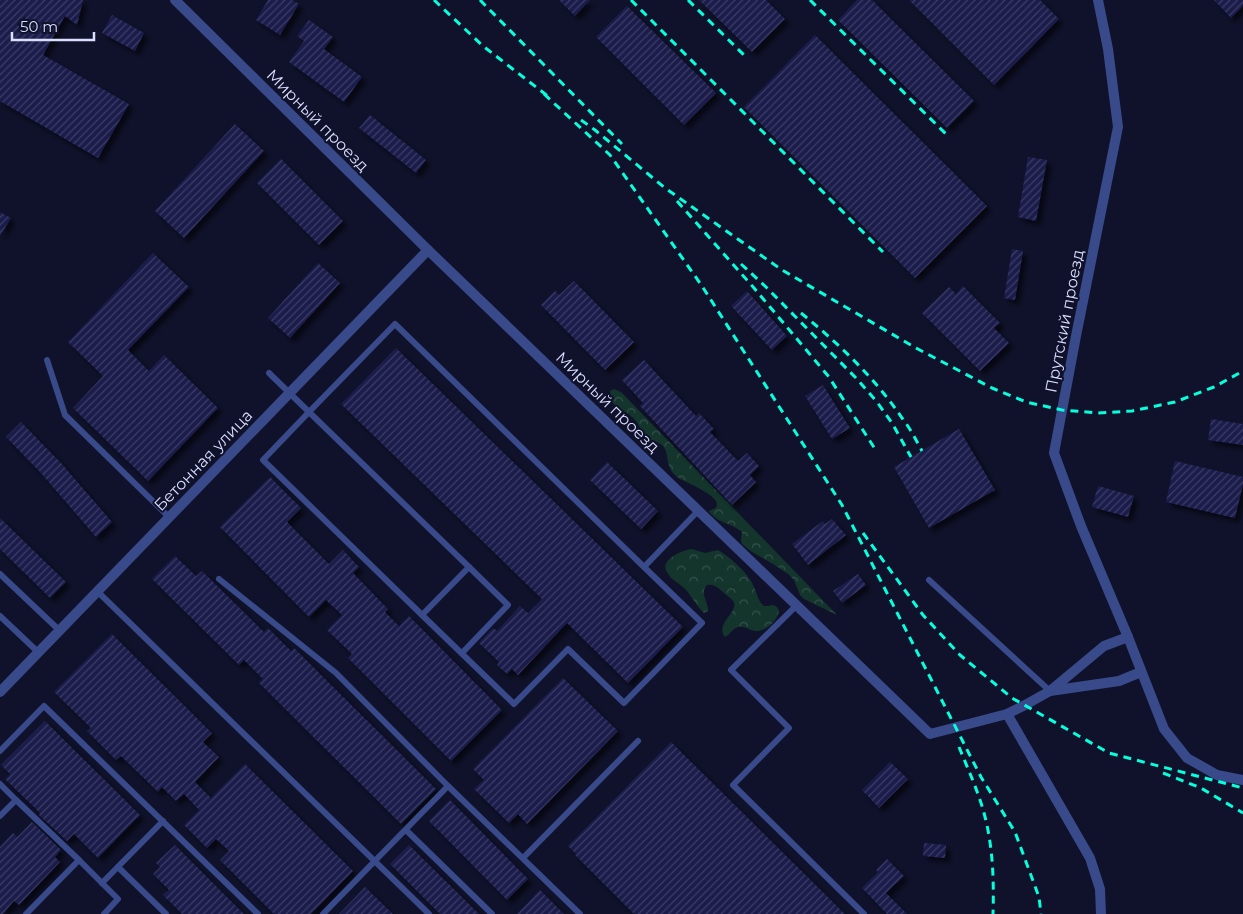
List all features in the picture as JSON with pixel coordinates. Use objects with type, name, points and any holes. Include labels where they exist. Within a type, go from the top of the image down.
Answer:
[{"type":"street","name":"Мирный проезд","points":[[175,0],[428,250],[930,734],[1007,714],[1050,691]]},
{"type":"street","name":"Прутский проезд","points":[[1098,0],[1108,49],[1118,126],[1054,453],[1080,526],[1128,637],[1164,729],[1187,758],[1217,775],[1243,780]]},
{"type":"street","name":"Бетонная улица","points":[[0,692],[428,250]]},
{"type":"street","points":[[1050,691],[1104,646],[1128,637]]},
{"type":"street","points":[[1050,691],[1119,681],[1141,672]]},
{"type":"street","points":[[1007,714],[1090,858],[1100,889],[1101,914]]},
{"type":"lane","points":[[394,324],[644,567],[702,623],[624,703],[568,649],[514,704],[262,460],[394,324]]},
{"type":"lane","points":[[47,360],[65,415],[169,517]]},
{"type":"lane","points":[[269,372],[508,605],[462,653]]},
{"type":"lane","points":[[644,567],[698,511]]},
{"type":"lane","points":[[422,615],[469,567]]},
{"type":"lane","points":[[0,574],[59,630]]},
{"type":"lane","points":[[219,579],[336,673],[448,786],[580,914]]},
{"type":"lane","points":[[929,580],[1050,691]]},
{"type":"lane","points":[[97,591],[429,914]]},
{"type":"lane","points":[[797,605],[731,670],[789,728],[733,785],[864,914]]},
{"type":"lane","points":[[0,616],[38,652]]},
{"type":"lane","points":[[0,751],[44,706],[258,914]]},
{"type":"lane","points":[[523,858],[638,741]]},
{"type":"lane","points":[[0,784],[118,899],[104,914]]},
{"type":"lane","points":[[323,914],[448,786]]},
{"type":"lane","points":[[0,816],[16,800]]},
{"type":"lane","points":[[102,883],[163,821]]},
{"type":"lane","points":[[406,830],[492,914]]},
{"type":"lane","points":[[26,914],[78,860]]},
{"type":"lane","points":[[118,867],[166,914]]},
{"type":"green space","points":[[614,389],[621,392],[837,615],[803,598],[794,580],[788,574],[742,544],[742,532],[712,515],[709,511],[716,508],[716,501],[707,493],[680,479],[671,471],[663,446],[646,437],[633,417],[613,402],[610,391]]},
{"type":"green space","points":[[692,549],[705,553],[718,550],[743,570],[751,580],[758,599],[762,604],[764,606],[773,605],[777,607],[778,615],[773,622],[767,628],[759,631],[739,627],[725,637],[723,627],[735,605],[732,600],[716,587],[707,585],[704,595],[708,611],[704,613],[687,591],[671,577],[665,568],[666,563],[673,556]]},
{"type":"building","points":[[0,0],[83,0],[77,25],[65,16],[43,55],[129,104],[98,158],[0,101]]},
{"type":"building","points":[[268,0],[292,0],[299,4],[280,35],[256,20]]},
{"type":"building","points":[[559,0],[590,0],[575,16]]},
{"type":"building","points":[[699,0],[766,0],[785,19],[752,52]]},
{"type":"building","points":[[857,0],[872,0],[974,101],[947,128],[838,20]]},
{"type":"building","points":[[909,0],[1040,0],[1059,19],[994,85]]},
{"type":"building","points":[[1214,0],[1243,0],[1243,6],[1231,18]]},
{"type":"building","points":[[627,6],[716,93],[684,125],[596,37]]},
{"type":"building","points":[[112,15],[144,33],[135,51],[102,33]]},
{"type":"building","points":[[309,20],[333,37],[324,49],[362,77],[344,102],[289,62],[304,41],[297,36]]},
{"type":"building","points":[[815,35],[987,206],[915,278],[744,107]]},
{"type":"building","points":[[370,115],[426,160],[416,173],[359,128]]},
{"type":"building","points":[[235,124],[264,151],[184,238],[155,211]]},
{"type":"building","points":[[1028,157],[1047,160],[1036,221],[1018,217]]},
{"type":"building","points":[[281,159],[343,221],[319,245],[257,183]]},
{"type":"building","points":[[0,212],[11,218],[0,236]]},
{"type":"building","points":[[1012,249],[1023,251],[1015,300],[1004,298]]},
{"type":"building","points":[[153,253],[189,287],[128,350],[149,371],[164,355],[218,408],[148,481],[73,408],[103,376],[68,342]]},
{"type":"building","points":[[318,263],[340,283],[290,338],[268,318]]},
{"type":"building","points":[[574,281],[634,342],[605,370],[541,305],[555,291],[559,295]]},
{"type":"building","points":[[963,286],[1000,323],[994,328],[1009,343],[980,371],[922,313],[949,287],[956,294]]},
{"type":"building","points":[[747,291],[787,336],[772,350],[731,306]]},
{"type":"building","points":[[396,348],[683,627],[628,683],[567,623],[518,675],[512,669],[507,674],[497,665],[499,662],[479,643],[493,628],[497,631],[520,606],[528,613],[542,599],[341,404]]},
{"type":"building","points":[[644,360],[696,416],[699,413],[714,429],[710,432],[738,461],[747,453],[759,466],[750,475],[756,482],[732,505],[640,406],[643,403],[622,380]]},
{"type":"building","points":[[823,385],[850,428],[832,439],[805,396]]},
{"type":"building","points":[[1211,419],[1243,424],[1243,445],[1208,440]]},
{"type":"building","points":[[21,422],[61,463],[112,522],[96,537],[40,472],[6,437]]},
{"type":"building","points":[[959,429],[995,490],[929,528],[894,467]]},
{"type":"building","points":[[1175,461],[1243,477],[1235,518],[1166,502]]},
{"type":"building","points":[[607,462],[658,511],[641,529],[590,480]]},
{"type":"building","points":[[270,477],[301,508],[287,522],[329,564],[343,550],[359,567],[353,573],[388,609],[385,612],[399,626],[409,616],[502,710],[451,761],[348,658],[352,654],[327,630],[342,615],[326,600],[309,617],[220,527]]},
{"type":"building","points":[[1098,486],[1134,496],[1128,517],[1092,507]]},
{"type":"building","points":[[0,518],[66,582],[50,598],[0,549]]},
{"type":"building","points":[[832,519],[846,535],[808,565],[792,544],[823,521],[825,524]]},
{"type":"building","points":[[175,556],[196,576],[202,571],[264,632],[268,628],[291,651],[294,648],[436,789],[401,824],[259,683],[263,679],[244,660],[239,665],[152,579]]},
{"type":"building","points":[[858,574],[866,585],[842,603],[833,591]]},
{"type":"building","points":[[112,634],[212,733],[203,742],[219,757],[195,782],[211,798],[245,764],[353,871],[311,914],[274,914],[220,860],[229,851],[216,839],[207,848],[184,825],[199,810],[184,794],[176,801],[162,787],[158,792],[121,756],[116,760],[87,731],[91,728],[54,692]]},
{"type":"building","points":[[563,678],[618,731],[527,824],[518,814],[509,823],[474,789],[484,780],[473,769]]},
{"type":"building","points":[[45,721],[140,815],[98,858],[74,834],[67,841],[5,779],[10,774],[1,765]]},
{"type":"building","points":[[671,742],[845,914],[634,914],[568,846]]},
{"type":"building","points":[[890,762],[908,779],[879,808],[862,790]]},
{"type":"building","points":[[450,800],[528,879],[507,900],[429,821]]},
{"type":"building","points":[[32,822],[61,850],[55,857],[60,862],[19,905],[14,901],[3,914],[0,914],[0,847],[13,833],[17,837]]},
{"type":"building","points":[[924,843],[946,845],[945,858],[923,856]]},
{"type":"building","points":[[175,845],[244,914],[182,914],[163,895],[169,890],[153,874],[160,867],[156,863]]},
{"type":"building","points":[[409,845],[479,914],[440,914],[390,864]]},
{"type":"building","points":[[887,859],[904,876],[886,893],[907,914],[887,914],[862,888],[878,872],[876,870]]},
{"type":"building","points":[[365,887],[393,914],[339,914]]},
{"type":"building","points":[[540,890],[564,914],[517,914]]},
{"type":"railway","points":[[434,0],[483,46],[549,97]]},
{"type":"railway","points":[[480,0],[622,144]]},
{"type":"railway","points":[[631,0],[883,252]]},
{"type":"railway","points":[[688,0],[747,58]]},
{"type":"railway","points":[[810,0],[948,136]]},
{"type":"railway","points":[[544,94],[610,155],[702,286],[842,505],[981,777],[1015,832],[1039,897],[1041,914]]},
{"type":"railway","points":[[581,120],[665,188],[782,270],[916,348],[992,388],[1026,402],[1062,410],[1098,413],[1132,411],[1175,402],[1214,387],[1243,371]]},
{"type":"railway","points":[[677,201],[829,377],[875,449]]},
{"type":"railway","points":[[741,264],[856,378],[892,423],[911,457]]},
{"type":"railway","points":[[801,313],[829,336],[868,375],[905,422],[922,451]]},
{"type":"railway","points":[[863,533],[923,615],[960,655],[1012,698],[1109,753],[1243,788]]},
{"type":"railway","points":[[959,747],[979,796],[987,825],[992,863],[993,914]]},
{"type":"railway","points":[[1163,773],[1201,788],[1243,813]]}]
